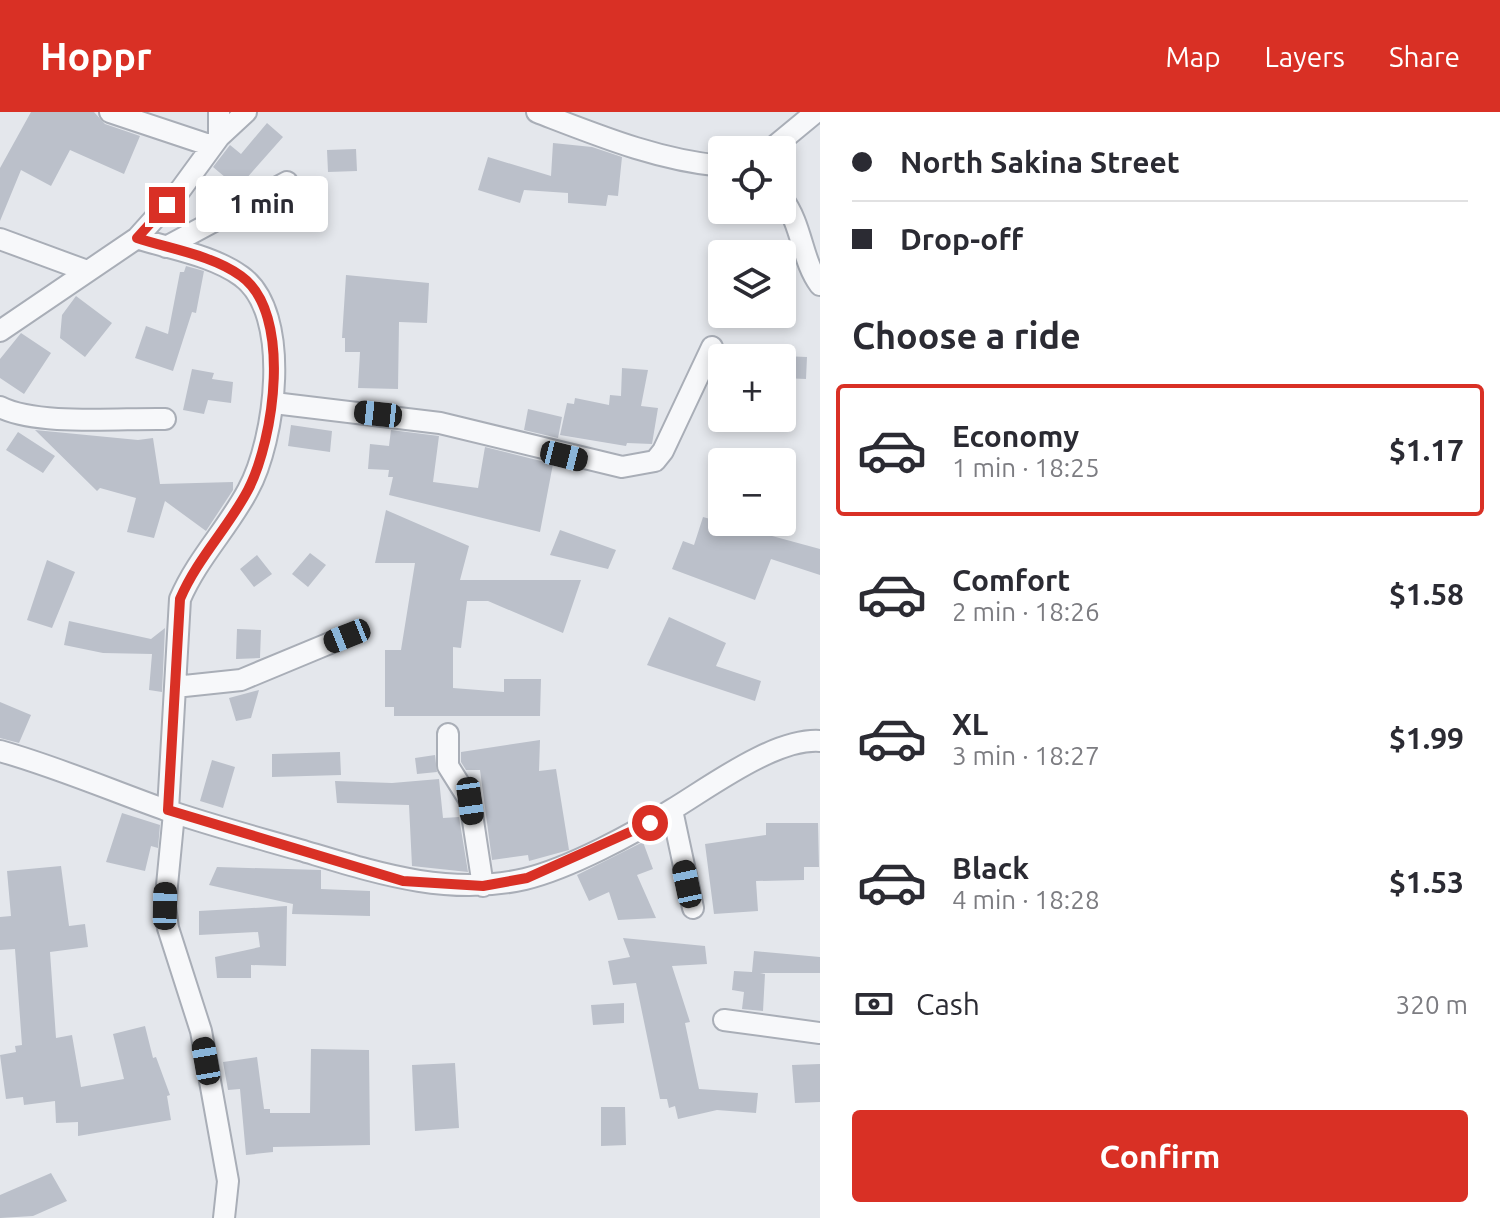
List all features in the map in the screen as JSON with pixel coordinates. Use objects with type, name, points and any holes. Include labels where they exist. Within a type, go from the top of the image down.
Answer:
[{"type":"street","points":[[110,112],[215,141]]},
{"type":"street","points":[[215,141],[219,112]]},
{"type":"street","points":[[0,331],[137,238],[181,189],[215,141],[246,112]]},
{"type":"street","points":[[537,112],[617,143],[682,162],[708,165]]},
{"type":"street","points":[[787,136],[816,112]]},
{"type":"street","points":[[166,247],[287,182]]},
{"type":"street","points":[[796,222],[808,261],[820,285]]},
{"type":"street","points":[[137,238],[220,264],[243,277],[260,297],[272,346],[274,403],[263,454],[250,487],[228,524],[192,572],[180,599],[175,687],[165,906],[168,928],[201,1031],[228,1181],[224,1218]]},
{"type":"street","points":[[0,239],[87,271]]},
{"type":"street","points":[[274,403],[440,423],[592,462],[642,465],[655,461],[663,451],[708,355]]},
{"type":"street","points":[[0,407],[17,416],[43,420],[165,419]]},
{"type":"street","points":[[175,687],[241,680],[347,636]]},
{"type":"street","points":[[448,734],[448,766],[470,801],[483,886]]},
{"type":"street","points":[[0,751],[47,764],[171,812],[403,881],[483,886],[527,878],[628,836],[726,776],[776,751],[820,741]]},
{"type":"street","points":[[672,810],[693,908]]},
{"type":"street","points":[[724,1020],[820,1033]]},
{"type":"building","points":[[31,112],[94,112],[105,124],[140,136],[124,174],[70,150],[51,186],[21,170],[0,221],[0,168]]},
{"type":"building","points":[[267,123],[283,137],[238,188],[213,167],[230,145],[241,154]]},
{"type":"building","points":[[553,143],[592,147],[622,157],[618,196],[608,195],[606,206],[568,203],[568,193],[524,190],[520,203],[478,190],[488,157],[551,176]]},
{"type":"building","points":[[356,149],[357,171],[328,172],[327,150]]},
{"type":"building","points":[[186,266],[204,271],[196,313],[192,312],[173,371],[135,358],[146,326],[168,334],[180,272],[184,272]]},
{"type":"building","points":[[346,275],[429,283],[427,323],[399,322],[398,389],[358,388],[360,352],[345,352],[345,338],[342,338]]},
{"type":"building","points":[[76,296],[112,323],[85,357],[60,338],[62,315]]},
{"type":"building","points":[[21,333],[51,353],[24,394],[0,378],[0,359]]},
{"type":"building","points":[[796,357],[807,357],[806,379],[796,379]]},
{"type":"building","points":[[622,368],[648,370],[641,406],[658,408],[652,444],[627,443],[626,446],[560,435],[567,403],[574,404],[575,398],[609,405],[610,395],[621,396]]},
{"type":"building","points":[[192,369],[214,373],[212,379],[233,382],[231,403],[208,400],[204,414],[183,410]]},
{"type":"building","points":[[528,409],[562,417],[558,438],[524,430]]},
{"type":"building","points":[[291,425],[332,431],[330,452],[288,446]]},
{"type":"building","points":[[35,430],[138,440],[153,438],[160,484],[233,482],[233,490],[206,531],[165,501],[154,538],[127,532],[136,498],[100,488],[97,491]]},
{"type":"building","points":[[391,430],[439,436],[433,482],[478,488],[485,447],[553,464],[540,532],[389,495],[393,477],[388,477],[389,470],[368,469],[370,444],[389,446]]},
{"type":"building","points":[[18,432],[55,456],[43,473],[6,450]]},
{"type":"building","points":[[386,510],[469,546],[460,580],[581,580],[563,633],[488,601],[467,601],[461,648],[453,647],[453,688],[504,692],[504,679],[541,679],[540,716],[394,716],[394,707],[385,707],[385,650],[401,650],[415,563],[375,563]]},
{"type":"building","points":[[703,517],[708,518],[708,536],[772,536],[820,549],[820,575],[771,559],[755,600],[672,569],[683,541],[694,545]]},
{"type":"building","points":[[560,530],[616,550],[608,569],[550,555]]},
{"type":"building","points":[[310,553],[326,565],[308,587],[292,574]]},
{"type":"building","points":[[257,555],[272,574],[254,587],[240,569]]},
{"type":"building","points":[[47,560],[75,572],[52,628],[27,620]]},
{"type":"building","points":[[669,617],[726,643],[716,666],[761,681],[755,701],[647,665]]},
{"type":"building","points":[[69,621],[151,639],[165,628],[162,692],[149,690],[152,654],[103,653],[64,645]]},
{"type":"building","points":[[237,629],[261,630],[260,658],[236,659]]},
{"type":"building","points":[[259,690],[251,718],[236,721],[229,698]]},
{"type":"building","points":[[0,702],[31,715],[19,743],[0,738]]},
{"type":"building","points":[[540,740],[539,771],[556,769],[569,850],[529,861],[528,855],[492,860],[480,770],[466,770],[461,762],[461,752]]},
{"type":"building","points":[[340,752],[341,775],[272,777],[272,754]]},
{"type":"building","points":[[435,755],[437,772],[417,774],[415,758]]},
{"type":"building","points":[[212,760],[235,767],[223,808],[200,801]]},
{"type":"building","points":[[439,779],[443,818],[459,817],[468,872],[412,866],[409,805],[337,803],[335,781],[392,783]]},
{"type":"building","points":[[122,813],[160,825],[158,848],[151,846],[145,871],[106,862]]},
{"type":"building","points":[[766,823],[818,823],[819,867],[804,867],[804,880],[756,881],[758,911],[714,914],[705,844],[766,835]]},
{"type":"building","points":[[643,842],[653,869],[637,875],[656,918],[618,920],[609,892],[589,901],[577,875]]},
{"type":"building","points":[[61,866],[69,926],[85,924],[88,947],[50,952],[56,1038],[72,1035],[81,1087],[124,1079],[113,1034],[145,1026],[153,1058],[156,1057],[170,1095],[167,1096],[171,1120],[78,1136],[78,1122],[56,1123],[55,1101],[24,1105],[23,1097],[6,1099],[0,1055],[16,1052],[15,1046],[22,1045],[15,949],[0,950],[0,917],[11,916],[7,871]]},
{"type":"building","points":[[217,867],[321,870],[321,889],[370,891],[370,916],[292,914],[293,904],[209,885]]},
{"type":"building","points":[[287,906],[286,966],[251,965],[251,978],[217,978],[215,957],[260,947],[258,932],[199,935],[199,911]]},
{"type":"building","points":[[623,938],[705,946],[707,964],[672,966],[690,1022],[685,1023],[699,1089],[758,1093],[756,1113],[717,1110],[678,1119],[675,1106],[669,1108],[667,1099],[660,1099],[636,983],[613,985],[608,961],[630,957]]},
{"type":"building","points":[[754,951],[820,957],[820,973],[760,973],[765,974],[763,1011],[742,1009],[744,992],[732,990],[734,971],[752,972]]},
{"type":"building","points":[[624,1003],[624,1023],[593,1025],[591,1005]]},
{"type":"building","points":[[311,1049],[369,1050],[370,1145],[273,1147],[273,1152],[246,1155],[240,1089],[228,1090],[223,1062],[257,1057],[264,1109],[270,1109],[270,1113],[310,1113]]},
{"type":"building","points":[[455,1063],[459,1128],[415,1131],[412,1065]]},
{"type":"building","points":[[820,1064],[820,1102],[795,1103],[792,1065]]},
{"type":"building","points":[[601,1107],[625,1107],[626,1145],[601,1146]]},
{"type":"building","points":[[51,1173],[67,1201],[33,1216],[0,1218],[0,1195]]},
{"type":"route","points":[[167,205],[137,238],[220,264],[243,277],[260,297],[272,346],[274,403],[263,454],[250,487],[228,524],[192,572],[180,599],[168,810],[403,881],[483,886],[527,878],[628,836],[650,823]]}]
